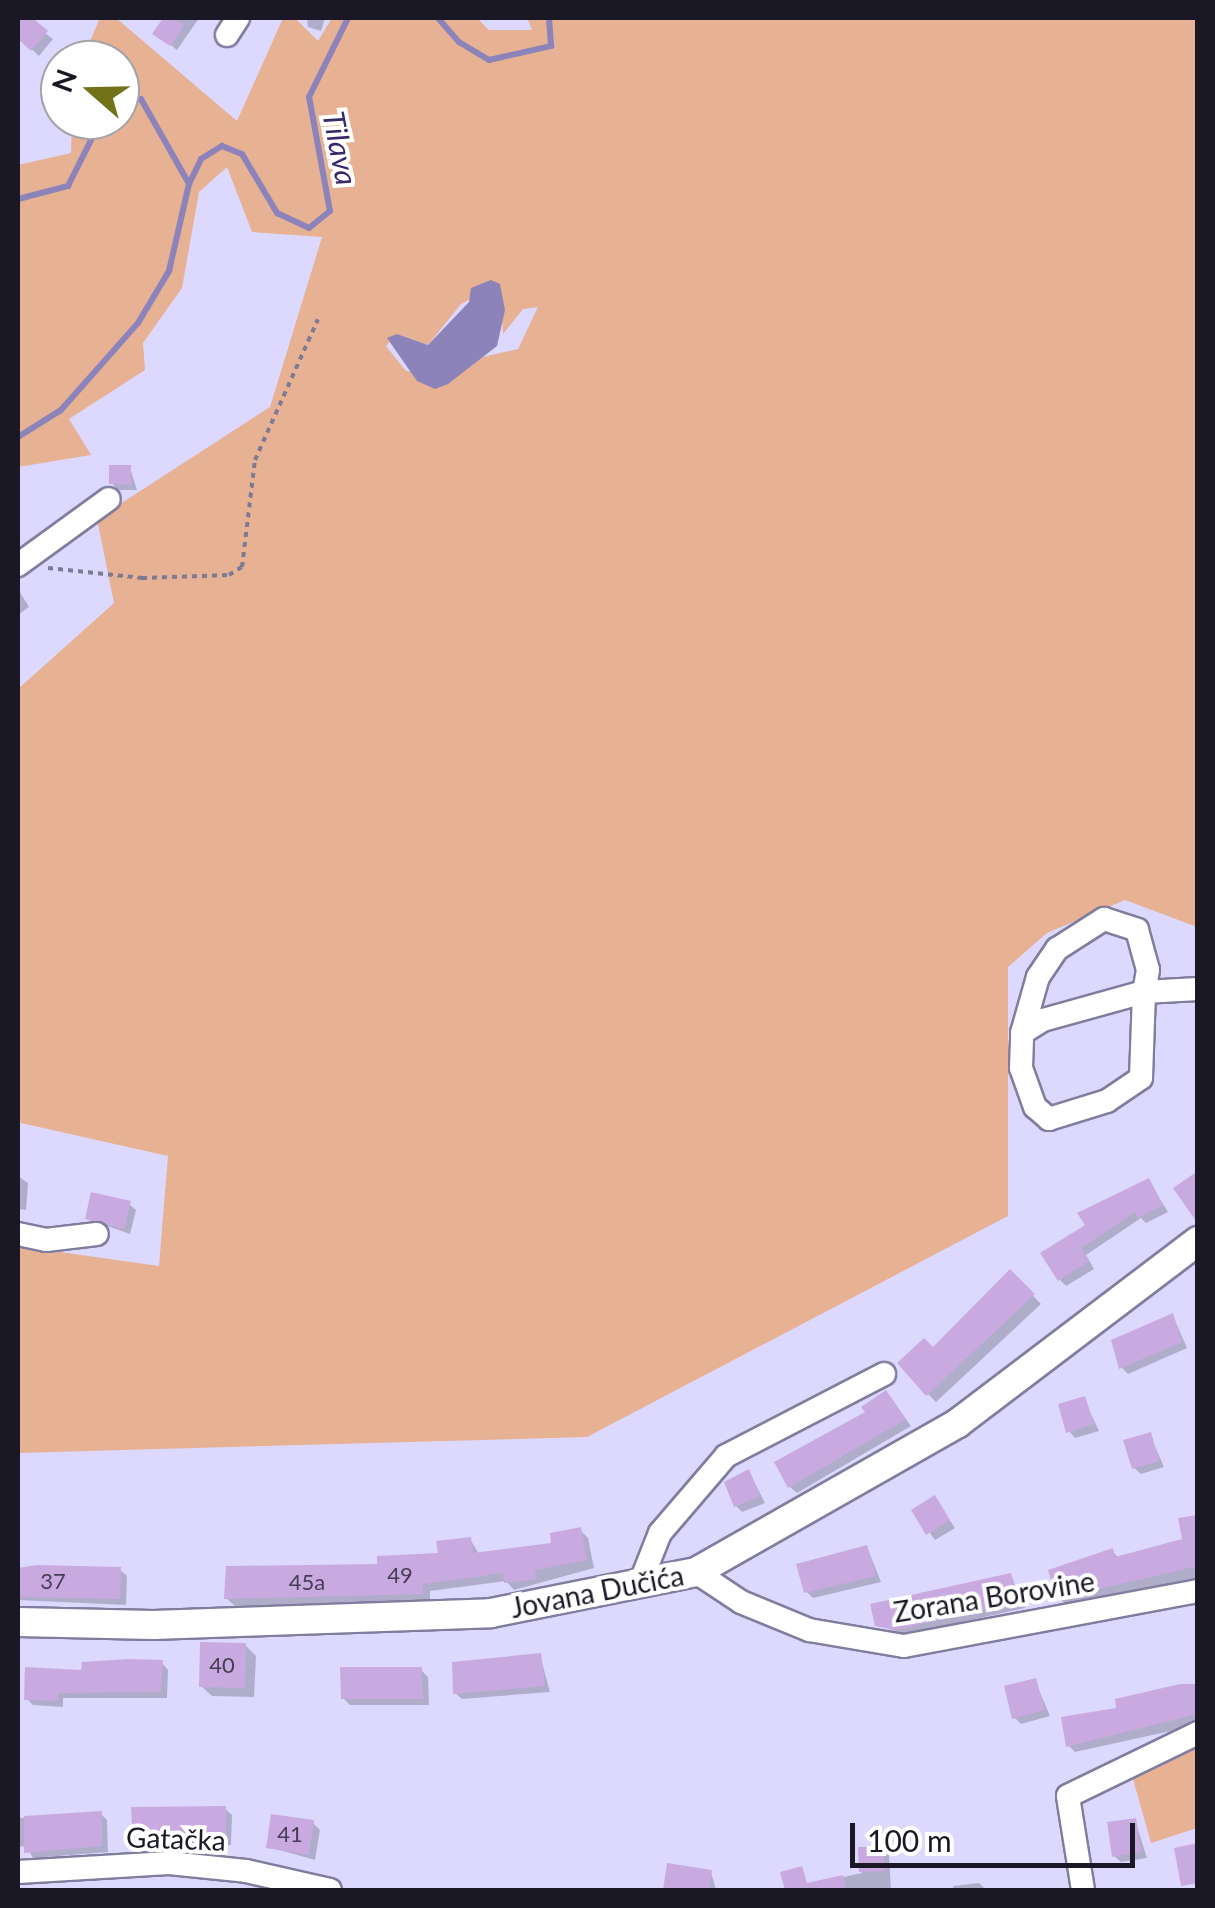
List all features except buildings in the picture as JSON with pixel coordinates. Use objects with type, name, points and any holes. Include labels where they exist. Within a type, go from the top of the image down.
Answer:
[{"type":"main road","name":"Jovana Dučića","points":[[18,1622],[153,1625],[490,1613],[696,1572],[958,1423],[1198,1241]]},
{"type":"street","points":[[18,565],[109,499]]},
{"type":"street","points":[[1104,919],[1137,930],[1148,970],[1141,1078],[1107,1100],[1049,1119],[1035,1107],[1020,1068],[1022,1033],[1038,977],[1057,948],[1104,919]]},
{"type":"street","points":[[1022,1033],[1043,1020],[1144,992],[1198,990]]},
{"type":"street","points":[[18,1234],[46,1240],[97,1234]]},
{"type":"street","points":[[641,1582],[660,1533],[726,1456],[884,1374]]},
{"type":"street","name":"Zorana Borovine","points":[[696,1572],[741,1602],[809,1630],[904,1646],[1198,1591]]},
{"type":"street","points":[[1082,1890],[1068,1796],[1198,1733]]},
{"type":"street","name":"Gatačka","points":[[18,1872],[169,1862],[224,1880],[330,1890]]},
{"type":"path","points":[[18,565],[142,578],[229,575],[242,568],[255,460],[318,319]]},
{"type":"shaded area","points":[[100,18],[116,18],[237,121],[283,18],[295,18],[318,41],[332,18],[477,18],[489,30],[532,30],[527,18],[1197,18],[1197,927],[1125,900],[1047,933],[1008,967],[1008,1216],[587,1437],[18,1453],[18,1246],[159,1266],[168,1156],[21,1123],[18,1115],[18,689],[114,603],[97,519],[270,407],[322,237],[252,232],[227,167],[199,192],[182,288],[143,343],[145,370],[69,419],[91,455],[18,467],[18,165],[71,153],[71,140],[140,140],[140,40],[91,40]],"holes":[[[500,284],[503,334],[523,309],[538,307],[518,349],[474,359],[458,375],[406,371],[386,346],[397,334],[428,345],[461,304]]]},
{"type":"shaded area","points":[[491,280],[500,284],[505,310],[497,346],[448,384],[435,389],[417,381],[387,338],[397,334],[428,345],[469,302],[471,288]]},
{"type":"shaded area","points":[[1197,1748],[1197,1828],[1151,1843],[1133,1779]]},
{"type":"waterway","name":"Tilava","points":[[140,99],[189,184],[201,159],[222,146],[242,154],[277,213],[309,228],[330,211],[309,97],[348,18]]},
{"type":"waterway","name":"Tilava","points":[[438,18],[459,42],[489,60],[551,46],[549,18]]},
{"type":"waterway","name":"Tilava","points":[[18,199],[68,186],[91,140]]},
{"type":"waterway","name":"Tilava","points":[[18,437],[61,410],[138,323],[169,271],[189,184]]}]
